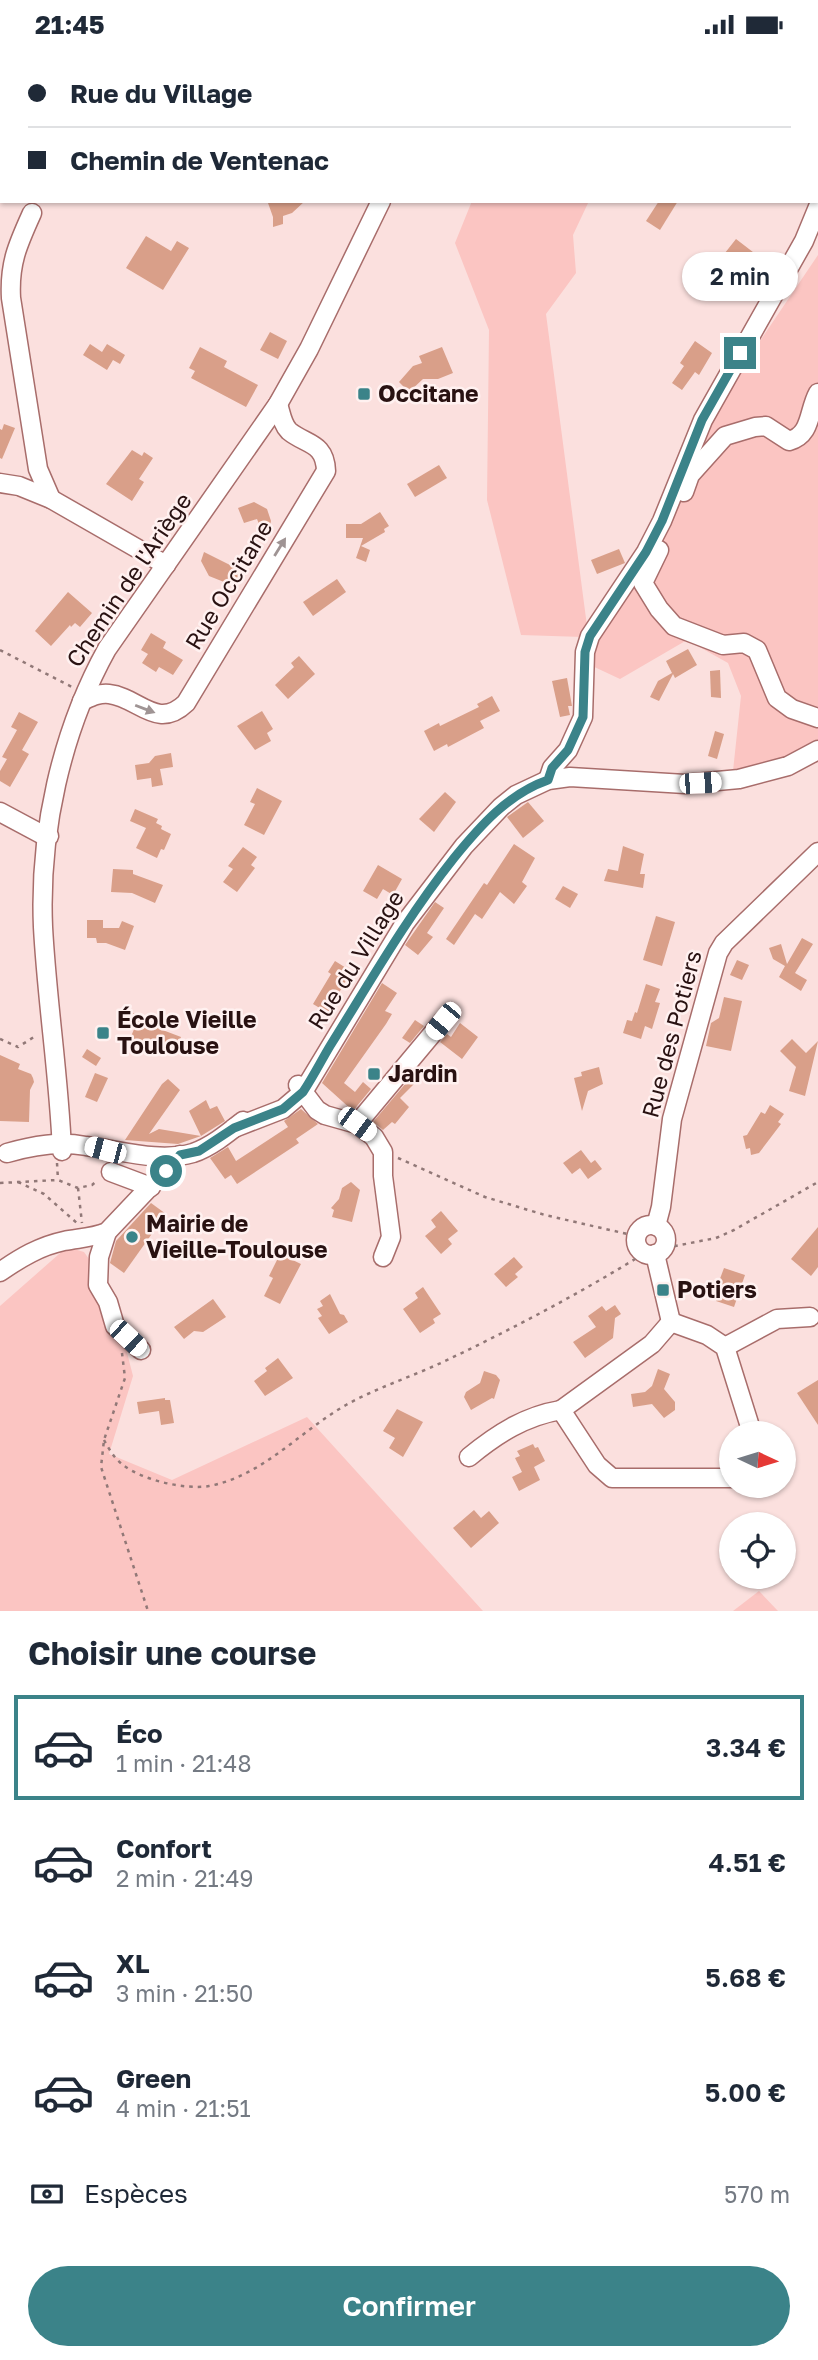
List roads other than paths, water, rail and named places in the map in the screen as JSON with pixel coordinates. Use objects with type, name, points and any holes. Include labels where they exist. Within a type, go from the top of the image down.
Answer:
[{"type":"street","name":"Chemin de l'Ariège","points":[[60,1152],[61,1101],[43,926],[43,895],[48,836],[57,782],[83,697],[107,649],[278,404],[319,329],[380,203]]},
{"type":"street","points":[[818,207],[804,241],[702,420],[662,521],[646,552],[590,636],[585,652],[583,717],[568,750],[552,768],[548,780],[570,777],[685,784],[715,782],[769,772],[788,766],[818,750]]},
{"type":"street","points":[[32,213],[14,254],[10,298],[38,469],[51,499]]},
{"type":"street","points":[[818,393],[810,406],[810,418],[805,431],[798,438],[789,441],[766,426],[724,436],[716,444],[690,475],[665,539],[643,583],[659,609],[674,626],[723,645],[744,643],[757,650],[777,698],[792,709],[818,718]]},
{"type":"street","points":[[278,404],[284,424],[290,431]]},
{"type":"street","points":[[260,433],[290,431]]},
{"type":"street","name":"Rue Occitane","points":[[111,694],[151,712],[167,715],[177,712],[186,703],[326,471],[326,459],[320,451],[290,431]]},
{"type":"street","points":[[19,486],[29,474],[38,469]]},
{"type":"street","points":[[0,483],[19,486],[51,499],[166,565]]},
{"type":"street","points":[[95,670],[102,685],[111,694]]},
{"type":"street","points":[[83,697],[111,694]]},
{"type":"street","name":"Rue du Village","points":[[4,1153],[43,1144],[60,1152],[88,1146],[146,1155],[180,1155],[199,1151],[234,1128],[283,1109],[326,1053],[405,923],[464,846],[508,801],[532,786],[548,780]]},
{"type":"street","points":[[0,812],[48,836]]},
{"type":"street","name":"Rue des Potiers","points":[[656,1227],[672,1119],[719,953],[724,943],[818,852]]},
{"type":"street","points":[[357,1124],[443,1021]]},
{"type":"street","points":[[300,1088],[317,1110],[357,1124],[374,1137],[383,1152],[383,1176],[391,1237],[383,1257]]},
{"type":"street","points":[[0,1272],[47,1246],[107,1232],[180,1155]]},
{"type":"street","points":[[105,1176],[151,1187]]},
{"type":"street","points":[[654,1251],[639,1249],[636,1236],[644,1227],[656,1227],[664,1234],[654,1251],[671,1322]]},
{"type":"street","points":[[107,1232],[99,1257],[98,1285],[108,1302],[115,1326],[141,1350]]},
{"type":"street","points":[[725,1347],[777,1319],[810,1317]]},
{"type":"street","points":[[671,1322],[707,1335],[725,1347],[748,1421]]},
{"type":"street","points":[[469,1457],[490,1439],[527,1418],[561,1410],[652,1344],[671,1322]]},
{"type":"street","points":[[561,1410],[597,1465],[612,1478],[719,1478]]},
{"type":"place","name":"Occitane","points":[[364,394]]},
{"type":"place","name":"École Vieille Toulouse","points":[[103,1033]]},
{"type":"place","name":"Jardin","points":[[374,1074]]},
{"type":"place","name":"Mairie de Vieille-Toulouse","points":[[132,1237]]},
{"type":"place","name":"Potiers","points":[[663,1290]]}]
